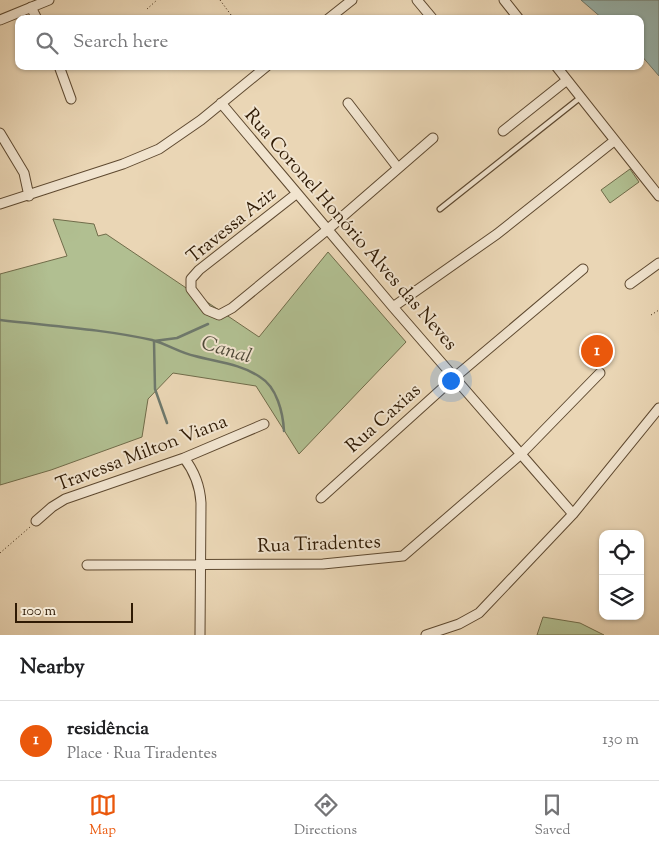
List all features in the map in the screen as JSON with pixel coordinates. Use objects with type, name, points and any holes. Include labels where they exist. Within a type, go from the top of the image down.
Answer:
[{"type":"street","points":[[0,20],[49,0]]},
{"type":"street","points":[[333,15],[352,0]]},
{"type":"street","points":[[417,0],[430,15]]},
{"type":"street","points":[[504,0],[516,15]]},
{"type":"street","points":[[31,7],[35,15]]},
{"type":"street","points":[[60,70],[71,99]]},
{"type":"street","points":[[0,204],[123,164],[159,149],[201,120],[262,70]]},
{"type":"street","points":[[559,70],[659,196]]},
{"type":"street","points":[[503,131],[567,80]]},
{"type":"street","name":"Rua Coronel Honório Alves das Neves","points":[[221,103],[296,194],[573,514]]},
{"type":"street","points":[[348,104],[398,168]]},
{"type":"street","points":[[0,133],[24,173],[29,196]]},
{"type":"street","points":[[327,230],[433,138]]},
{"type":"street","points":[[393,307],[497,234],[614,141]]},
{"type":"street","name":"Travessa Aziz","points":[[296,194],[231,247],[206,263],[191,279],[191,289],[194,296],[207,310],[219,314],[232,308],[327,230]]},
{"type":"street","points":[[630,284],[659,263]]},
{"type":"street","name":"Rua Caxias","points":[[321,498],[455,377],[583,269]]},
{"type":"street","name":"Rua Tiradentes","points":[[86,565],[323,564],[402,556],[521,454],[600,373]]},
{"type":"street","points":[[426,635],[460,624],[479,613],[573,514],[659,408]]},
{"type":"street","name":"Travessa Milton Viana","points":[[36,521],[48,510],[65,499],[184,458],[264,424]]},
{"type":"street","points":[[184,458],[193,469],[200,490],[200,635]]},
{"type":"lane","points":[[440,209],[580,97]]},
{"type":"path","points":[[147,9],[156,0]]},
{"type":"path","points":[[220,0],[231,15]]},
{"type":"path","points":[[651,315],[659,310]]},
{"type":"path","points":[[0,553],[36,521]]},
{"type":"green space","points":[[630,169],[639,182],[610,203],[601,190]]},
{"type":"green space","points":[[53,219],[94,224],[98,236],[106,234],[259,337],[328,252],[406,342],[299,454],[256,386],[173,373],[148,399],[142,437],[51,470],[0,485],[0,274],[67,256]]},
{"type":"green space","points":[[543,617],[580,623],[604,635],[537,635]]},
{"type":"water","points":[[581,0],[659,0],[659,76],[644,59],[644,15],[598,15]]},
{"type":"waterway","name":"Canal","points":[[0,320],[133,336],[158,342],[189,355],[245,369],[266,381],[271,387],[278,401],[284,431]]},
{"type":"waterway","name":"Canal","points":[[167,423],[155,389],[154,341],[177,338],[208,324]]},
{"type":"place","name":"residência","points":[[597,351]]}]
